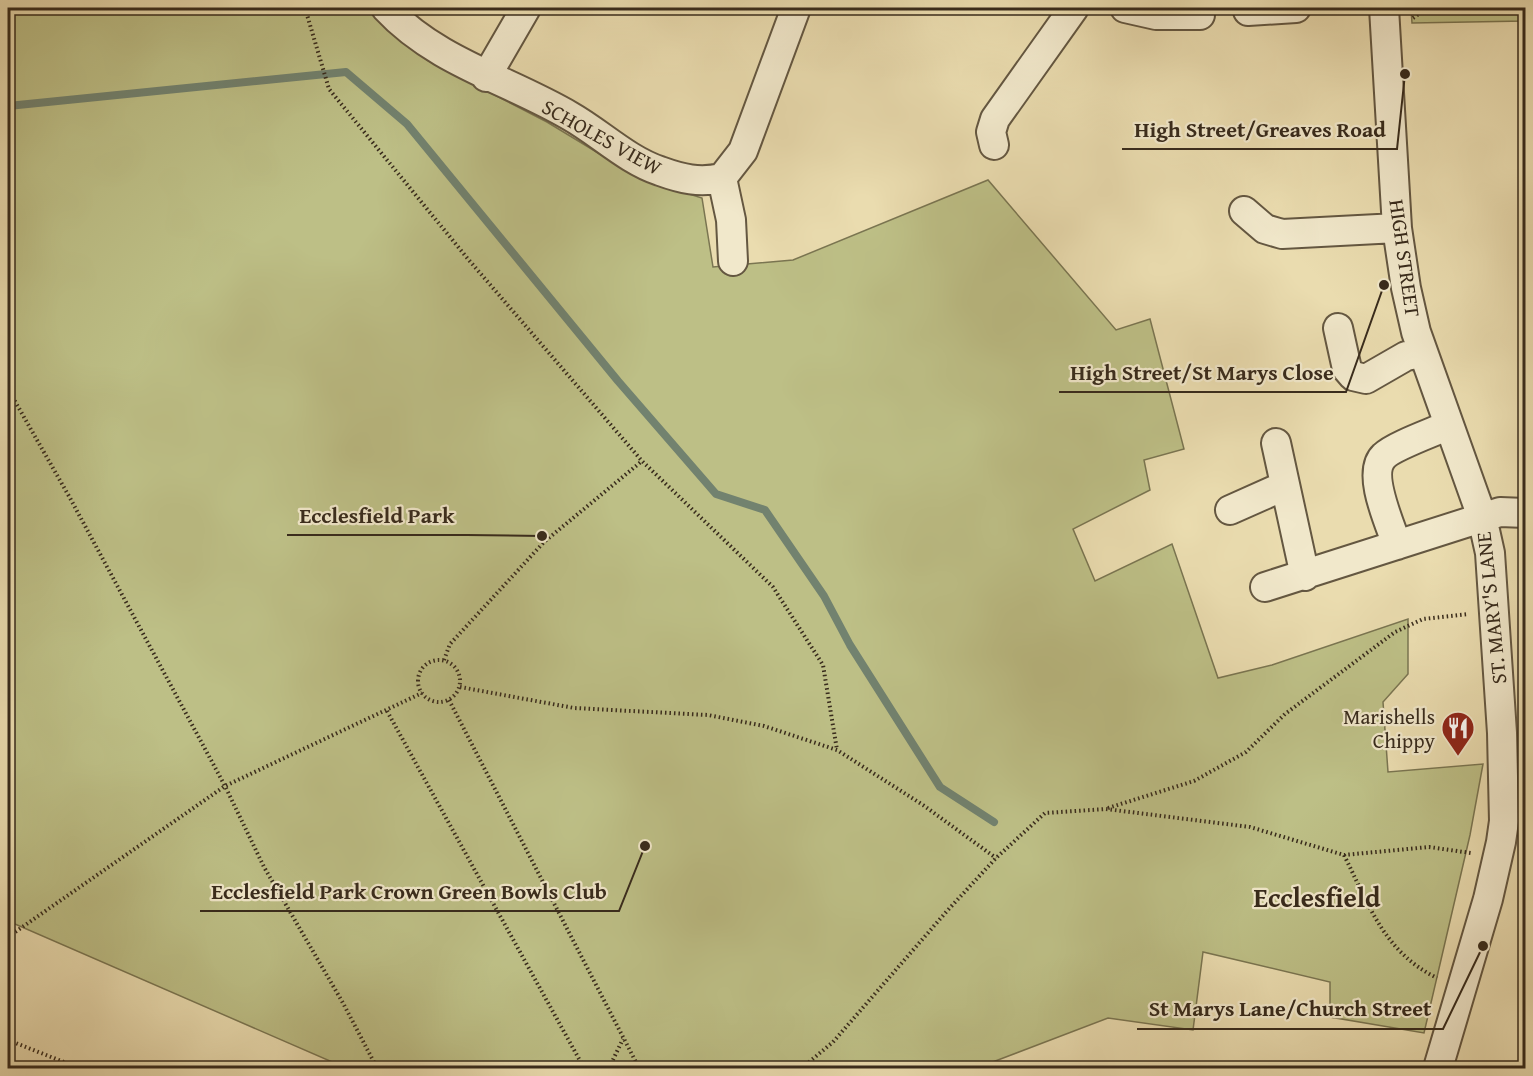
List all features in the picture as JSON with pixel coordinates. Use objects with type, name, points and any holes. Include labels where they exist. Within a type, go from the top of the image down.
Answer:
[{"type":"street","name":"SCHOLES VIEW","points":[[386,8],[422,38],[486,77],[570,115],[657,171],[692,182],[722,178]]},
{"type":"street","points":[[486,77],[526,8]]},
{"type":"street","points":[[734,261],[731,220],[722,178],[743,151],[796,8]]},
{"type":"street","points":[[994,145],[991,132],[995,119],[1074,8]]},
{"type":"street","points":[[1125,8],[1156,15],[1200,15]]},
{"type":"street","points":[[1248,10],[1296,8]]},
{"type":"street","name":"HIGH STREET","points":[[1384,8],[1397,228],[1406,288],[1422,353],[1479,508]]},
{"type":"street","points":[[1244,211],[1264,229],[1282,234],[1397,228]]},
{"type":"street","points":[[1338,328],[1347,369],[1353,376],[1366,379],[1406,356],[1422,353]]},
{"type":"street","points":[[1397,545],[1376,478],[1378,464],[1386,454],[1449,426]]},
{"type":"street","points":[[1276,443],[1305,576]]},
{"type":"street","points":[[1230,510],[1284,486]]},
{"type":"street","points":[[1265,587],[1397,545],[1479,508],[1526,513]]},
{"type":"street","name":"ST. MARY'S LANE","points":[[1438,1068],[1463,990],[1497,862],[1504,821],[1490,553],[1479,508]]},
{"type":"path","points":[[306,9],[329,89],[468,259],[642,461],[773,587],[823,665],[837,750]]},
{"type":"path","points":[[8,389],[70,498],[225,786],[264,867],[343,1003],[377,1068]]},
{"type":"path","points":[[444,660],[450,644],[544,542],[642,461]]},
{"type":"path","points":[[1106,809],[1194,780],[1246,752],[1285,714],[1395,632],[1422,619],[1493,611]]},
{"type":"path","points":[[444,660],[455,667],[460,676],[460,687],[449,700],[431,701],[422,693],[418,683],[421,670],[432,661],[444,660]]},
{"type":"path","points":[[460,687],[574,708],[708,715],[764,726],[837,750],[923,805],[996,858]]},
{"type":"path","points":[[8,937],[225,786],[422,693]]},
{"type":"path","points":[[449,700],[639,1068]]},
{"type":"path","points":[[387,711],[584,1068]]},
{"type":"path","points":[[802,1068],[841,1034],[947,910],[996,858],[1045,813],[1106,809],[1250,826],[1344,855],[1428,848],[1474,854],[1497,862]]},
{"type":"path","points":[[1344,855],[1376,920],[1396,951],[1416,968],[1463,990]]},
{"type":"path","points":[[609,1068],[623,1038]]},
{"type":"path","points":[[8,1041],[79,1068]]},
{"type":"green space","points":[[8,8],[366,8],[427,60],[547,122],[641,179],[702,198],[713,267],[793,260],[988,180],[1116,330],[1150,319],[1184,449],[1144,460],[1150,490],[1073,529],[1095,581],[1172,544],[1218,678],[1272,665],[1408,619],[1408,674],[1383,702],[1388,772],[1483,764],[1470,835],[1424,1033],[1330,1017],[1330,982],[1203,952],[1193,1030],[1108,1018],[977,1068],[346,1068],[8,921]]},
{"type":"green space","points":[[1411,8],[1525,8],[1525,21],[1412,23]]},
{"type":"waterway","points":[[8,106],[346,72],[407,124],[618,381],[716,494],[765,510],[824,596],[850,645],[940,787],[994,822]]},
{"type":"place","name":"High Street/Greaves Road","points":[[1405,74]]},
{"type":"place","name":"High Street/St Marys Close","points":[[1384,285]]},
{"type":"place","name":"Ecclesfield Park","points":[[542,536]]},
{"type":"place","name":"Marishells Chippy","points":[[1458,757]]},
{"type":"place","name":"Ecclesfield Park Crown Green Bowls Club","points":[[645,846]]},
{"type":"place","name":"St Marys Lane/Church Street","points":[[1483,946]]},
{"type":"district","name":"Ecclesfield","points":[[1317,897]]}]
